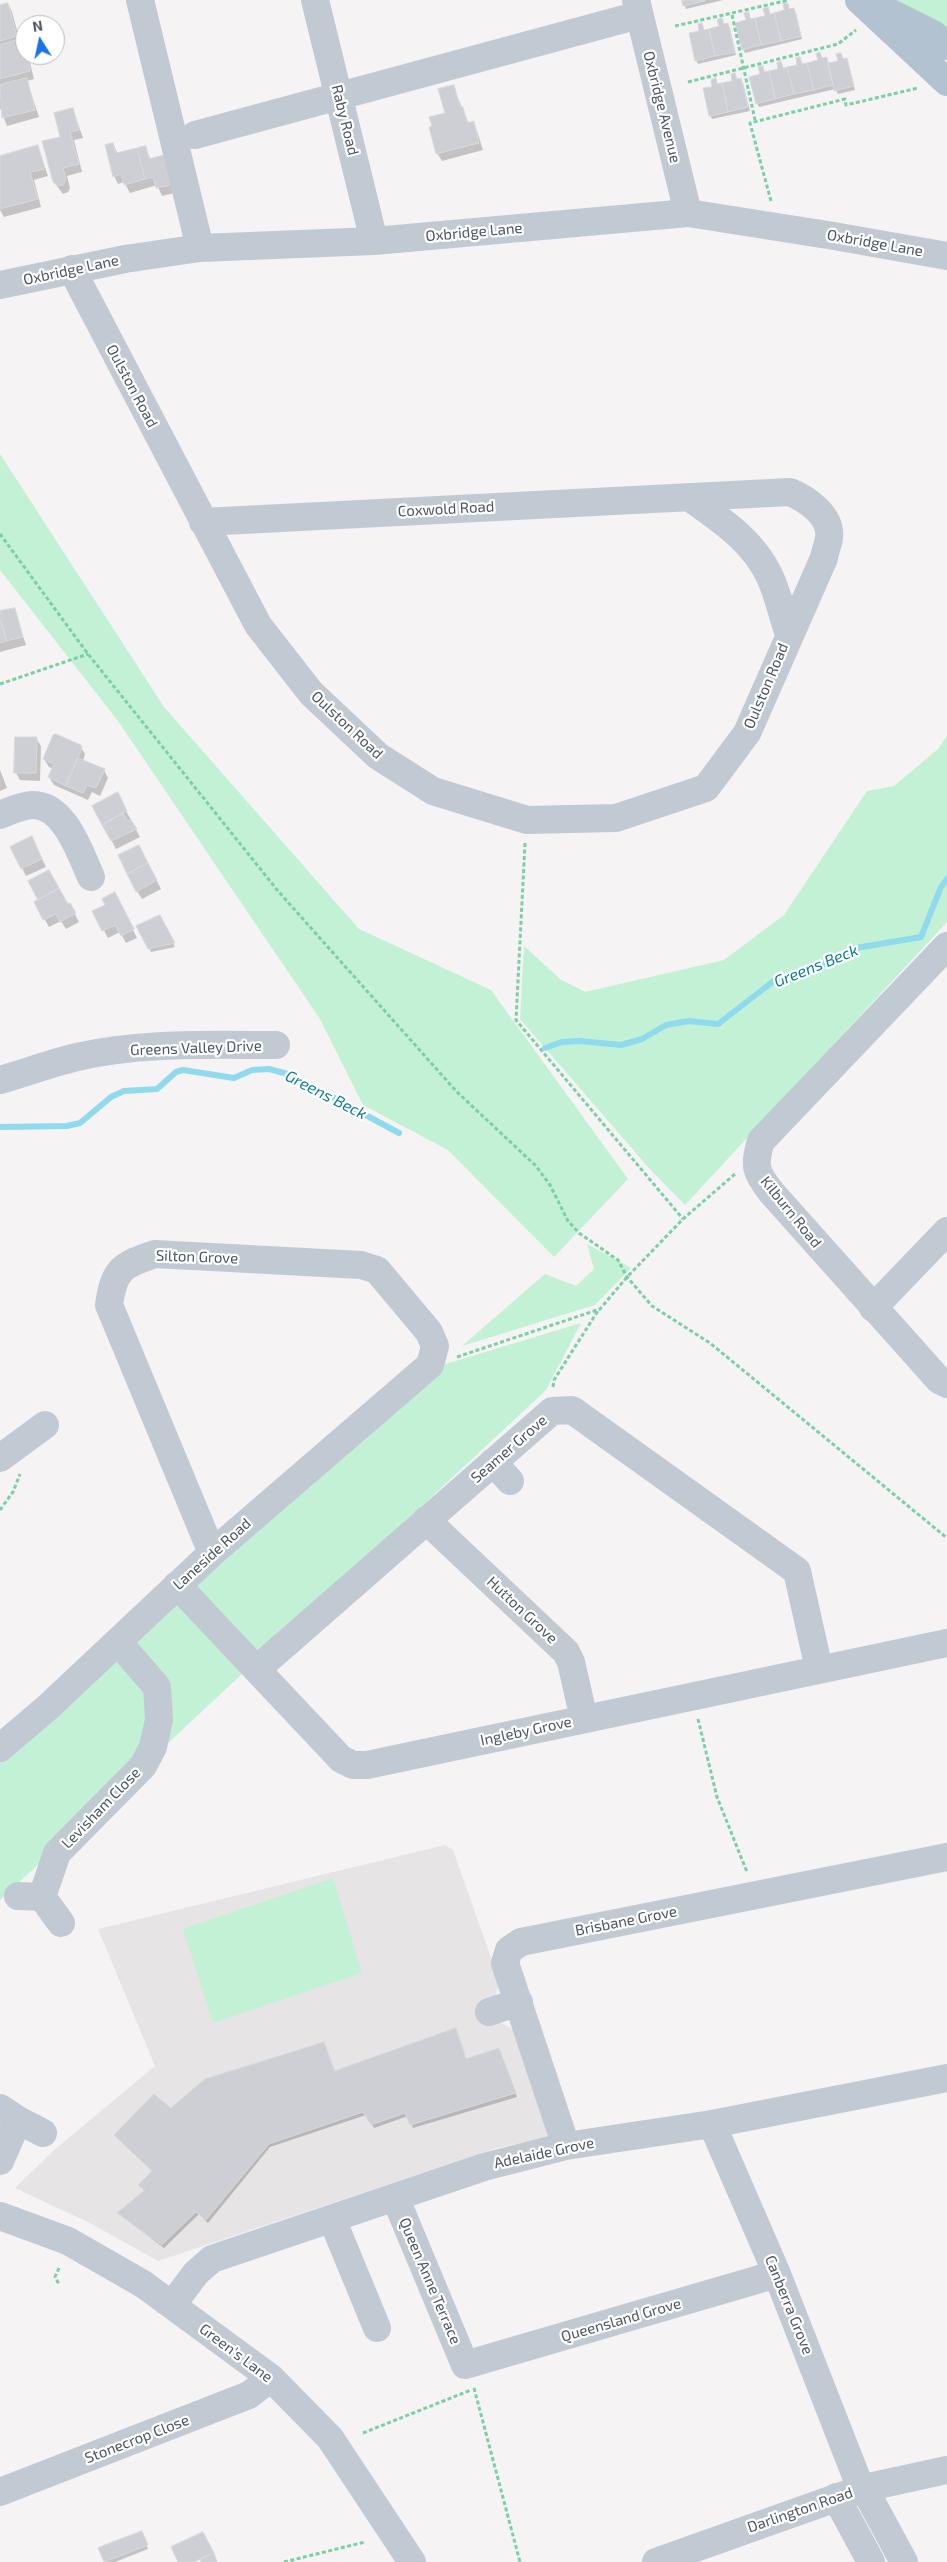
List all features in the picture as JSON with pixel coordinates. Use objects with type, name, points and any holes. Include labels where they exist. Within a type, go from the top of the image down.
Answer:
[{"type":"main road","points":[[859,0],[935,84]]},
{"type":"main road","points":[[864,0],[933,34],[947,46]]},
{"type":"street","points":[[140,0],[200,248]]},
{"type":"street","name":"Raby Road","points":[[314,0],[340,96],[374,241]]},
{"type":"street","points":[[195,134],[340,96],[638,8]]},
{"type":"street","name":"Oxbridge Avenue","points":[[638,8],[688,213]]},
{"type":"street","name":"Oxbridge Lane","points":[[0,285],[72,269],[200,248],[374,241],[688,213],[947,256]]},
{"type":"street","name":"Oulston Road","points":[[72,269],[258,625],[311,693],[378,756],[433,791],[526,820],[616,818],[706,788],[747,733],[788,634]]},
{"type":"street","name":"Coxwold Road","points":[[204,522],[790,492],[808,499],[822,514],[830,536],[824,558],[788,634]]},
{"type":"street","points":[[689,497],[736,531],[757,553],[770,576],[788,634]]},
{"type":"street","points":[[0,815],[34,805],[53,812],[66,828],[91,877]]},
{"type":"street","points":[[756,1155],[761,1141],[947,946]]},
{"type":"street","name":"Greens Valley Drive","points":[[0,1080],[77,1057],[135,1048],[195,1044],[276,1045]]},
{"type":"street","name":"Kilburn Road","points":[[756,1155],[756,1166],[761,1180],[938,1380],[947,1384]]},
{"type":"street","points":[[873,1308],[947,1231]]},
{"type":"street","name":"Silton Grove","points":[[212,1553],[110,1305],[112,1283],[127,1263],[155,1254],[361,1265],[369,1267],[376,1270],[429,1332],[435,1346],[430,1365]]},
{"type":"street","name":"Laneside Road","points":[[0,1748],[47,1708],[212,1553],[430,1365]]},
{"type":"street","name":"Seamer Grove","points":[[257,1669],[426,1520],[502,1472],[552,1411],[572,1410],[797,1571],[819,1669]]},
{"type":"street","points":[[10,1463],[45,1425]]},
{"type":"street","name":"Hutton Grove","points":[[426,1520],[566,1652],[572,1662],[584,1719]]},
{"type":"street","name":"Ingleby Grove","points":[[177,1585],[341,1759],[353,1765],[367,1765],[947,1643]]},
{"type":"street","name":"Levisham Close","points":[[61,1923],[30,1897],[57,1853],[143,1766],[153,1747],[158,1720],[158,1687],[118,1642]]},
{"type":"street","name":"Brisbane Grove","points":[[566,2146],[505,1963],[510,1950],[521,1942],[947,1857]]},
{"type":"street","points":[[489,2012],[518,2002]]},
{"type":"street","name":"Adelaide Grove","points":[[172,2305],[196,2273],[212,2259],[484,2166],[566,2146],[712,2124],[947,2078]]},
{"type":"street","points":[[0,2161],[9,2114],[44,2132]]},
{"type":"street","name":"Canberra Grove","points":[[712,2124],[777,2274],[854,2491]]},
{"type":"street","name":"Queen Anne Terrace","points":[[395,2197],[470,2377]]},
{"type":"street","name":"Green's Lane","points":[[0,2216],[68,2241],[143,2284],[271,2378],[330,2438],[412,2562]]},
{"type":"street","points":[[337,2231],[377,2328]]},
{"type":"street","name":"Queensland Grove","points":[[470,2377],[777,2274]]},
{"type":"street","name":"Stonecrop Close","points":[[0,2492],[249,2395],[271,2378]]},
{"type":"street","name":"Darlington Road","points":[[656,2562],[854,2491],[946,2473]]},
{"type":"street","points":[[854,2491],[899,2552],[869,2558],[854,2491]]},
{"type":"path","points":[[675,26],[732,15],[789,0]]},
{"type":"path","points":[[732,15],[755,120]]},
{"type":"path","points":[[688,82],[838,44],[859,29]]},
{"type":"path","points":[[771,203],[750,123],[755,120],[845,99],[846,105],[935,84]]},
{"type":"path","points":[[0,534],[88,654],[278,891],[456,1091],[536,1166],[550,1185],[568,1221],[579,1233],[618,1260],[627,1277],[652,1306],[710,1343],[947,1538]]},
{"type":"path","points":[[0,684],[88,654]]},
{"type":"path","points":[[526,820],[516,1020],[684,1219]]},
{"type":"path","points":[[552,1411],[550,1398],[554,1380],[600,1309],[627,1277],[684,1219],[756,1155]]},
{"type":"path","points":[[430,1365],[600,1309]]},
{"type":"path","points":[[0,1510],[13,1492],[10,1463]]},
{"type":"path","points":[[693,1697],[717,1797],[757,1895]]},
{"type":"path","points":[[59,2268],[55,2277],[59,2284]]},
{"type":"path","points":[[363,2433],[470,2377],[520,2562]]},
{"type":"path","points":[[284,2562],[365,2542]]},
{"type":"shaded area","points":[[445,1845],[453,1850],[500,1983],[488,2017],[516,2030],[554,2137],[497,2148],[158,2261],[90,2223],[15,2188],[53,2151],[155,2066],[98,1929]]},
{"type":"green space","points":[[879,0],[947,0],[947,33]]},
{"type":"green space","points":[[0,454],[164,707],[359,929],[491,990],[628,1179],[554,1257],[448,1150],[363,1105],[320,1019],[118,721],[0,570]]},
{"type":"green space","points":[[947,736],[947,922],[685,1205],[648,1167],[520,1019],[524,946],[560,979],[585,992],[724,960],[784,915],[867,791],[894,786],[938,749]]},
{"type":"green space","points":[[587,1244],[631,1268],[595,1305],[462,1346],[545,1274],[576,1286],[594,1269]]},
{"type":"green space","points":[[581,1323],[546,1390],[0,1900],[0,1750],[439,1366]]},
{"type":"green space","points":[[333,1878],[362,1973],[213,2023],[183,1929]]},
{"type":"building","points":[[682,0],[705,0],[705,1],[683,6]]},
{"type":"building","points":[[8,3],[15,29],[15,37],[0,41],[0,5]]},
{"type":"building","points":[[783,3],[788,3],[789,9],[794,8],[801,36],[781,41],[774,13],[784,10]]},
{"type":"building","points":[[768,7],[770,14],[774,13],[781,41],[761,45],[755,18],[765,16],[763,9]]},
{"type":"building","points":[[749,12],[750,19],[755,18],[761,45],[742,50],[735,23],[746,20],[744,13]]},
{"type":"building","points":[[722,18],[724,24],[728,23],[735,52],[715,56],[709,29],[719,26],[717,20]]},
{"type":"building","points":[[702,23],[704,30],[709,29],[715,56],[695,61],[689,33],[699,31],[698,24]]},
{"type":"building","points":[[15,41],[15,65],[28,65],[30,71],[0,79],[0,45]]},
{"type":"building","points":[[820,52],[822,58],[827,57],[833,85],[814,90],[807,63],[818,60],[816,54]]},
{"type":"building","points":[[841,53],[843,59],[847,58],[854,86],[834,91],[828,63],[838,61],[836,54]]},
{"type":"building","points":[[800,57],[802,64],[807,63],[814,90],[794,94],[787,67],[797,65],[796,58]]},
{"type":"building","points":[[781,61],[783,68],[787,67],[794,94],[775,99],[769,71],[778,69],[777,63]]},
{"type":"building","points":[[763,66],[764,72],[769,71],[775,99],[756,104],[749,77],[760,74],[758,67]]},
{"type":"building","points":[[735,73],[737,79],[741,78],[748,107],[728,112],[722,83],[732,81],[731,74]]},
{"type":"building","points":[[27,78],[35,110],[2,118],[0,85]]},
{"type":"building","points":[[716,78],[717,84],[722,83],[728,112],[709,116],[703,88],[712,87],[711,80]]},
{"type":"building","points":[[454,85],[467,123],[474,121],[479,143],[436,154],[429,127],[432,126],[429,117],[445,113],[438,89]]},
{"type":"building","points":[[73,108],[79,130],[70,132],[79,164],[63,168],[66,179],[63,185],[58,186],[53,182],[42,141],[60,137],[54,113]]},
{"type":"building","points":[[113,143],[116,153],[137,148],[145,179],[124,185],[121,174],[113,177],[105,145]]},
{"type":"building","points":[[38,145],[45,169],[30,172],[38,199],[0,209],[0,156]]},
{"type":"building","points":[[146,146],[149,159],[171,153],[179,183],[156,188],[153,177],[145,179],[137,148]]},
{"type":"building","points":[[15,608],[23,637],[6,641],[0,611]]},
{"type":"building","points":[[0,619],[6,641],[0,643]]},
{"type":"building","points":[[56,734],[81,745],[82,748],[66,786],[48,777],[54,764],[43,759],[53,735]]},
{"type":"building","points":[[15,737],[37,737],[36,773],[14,773]]},
{"type":"building","points":[[78,758],[105,769],[96,788],[87,785],[83,793],[66,786]]},
{"type":"building","points":[[118,792],[127,811],[102,825],[92,806]]},
{"type":"building","points":[[123,813],[127,821],[131,820],[137,829],[111,841],[102,825]]},
{"type":"building","points":[[32,836],[42,859],[21,869],[10,847]]},
{"type":"building","points":[[139,845],[148,863],[127,874],[118,855]]},
{"type":"building","points":[[148,863],[157,880],[136,892],[127,874]]},
{"type":"building","points":[[49,870],[59,888],[38,900],[28,881]]},
{"type":"building","points":[[59,888],[68,904],[70,903],[76,913],[60,922],[56,914],[43,920],[34,902]]},
{"type":"building","points":[[115,892],[134,929],[121,936],[115,925],[102,931],[92,911],[105,905],[102,899]]},
{"type":"building","points":[[160,915],[175,943],[148,949],[136,926]]},
{"type":"building","points":[[456,2028],[466,2059],[499,2048],[516,2093],[410,2125],[405,2113],[371,2125],[363,2112],[269,2144],[206,2220],[196,2212],[162,2245],[117,2213],[145,2190],[138,2185],[152,2171],[114,2135],[154,2094],[171,2108],[205,2079],[324,2042],[334,2071]]},
{"type":"building","points":[[142,2531],[148,2545],[104,2562],[98,2548]]},
{"type":"building","points":[[203,2532],[214,2553],[194,2562],[178,2562],[171,2547]]},
{"type":"building","points":[[214,2553],[217,2562],[201,2562],[200,2559]]},
{"type":"waterway","name":"Greens Beck","points":[[545,1048],[562,1042],[580,1041],[621,1045],[642,1039],[666,1025],[689,1021],[718,1024],[775,980],[805,974],[856,948],[921,937],[941,887],[947,879]]},
{"type":"waterway","name":"Greens Beck","points":[[0,1127],[67,1126],[80,1123],[111,1097],[124,1091],[157,1089],[176,1072],[183,1070],[234,1078],[252,1070],[269,1069],[288,1074],[305,1088],[325,1093],[399,1133]]}]
